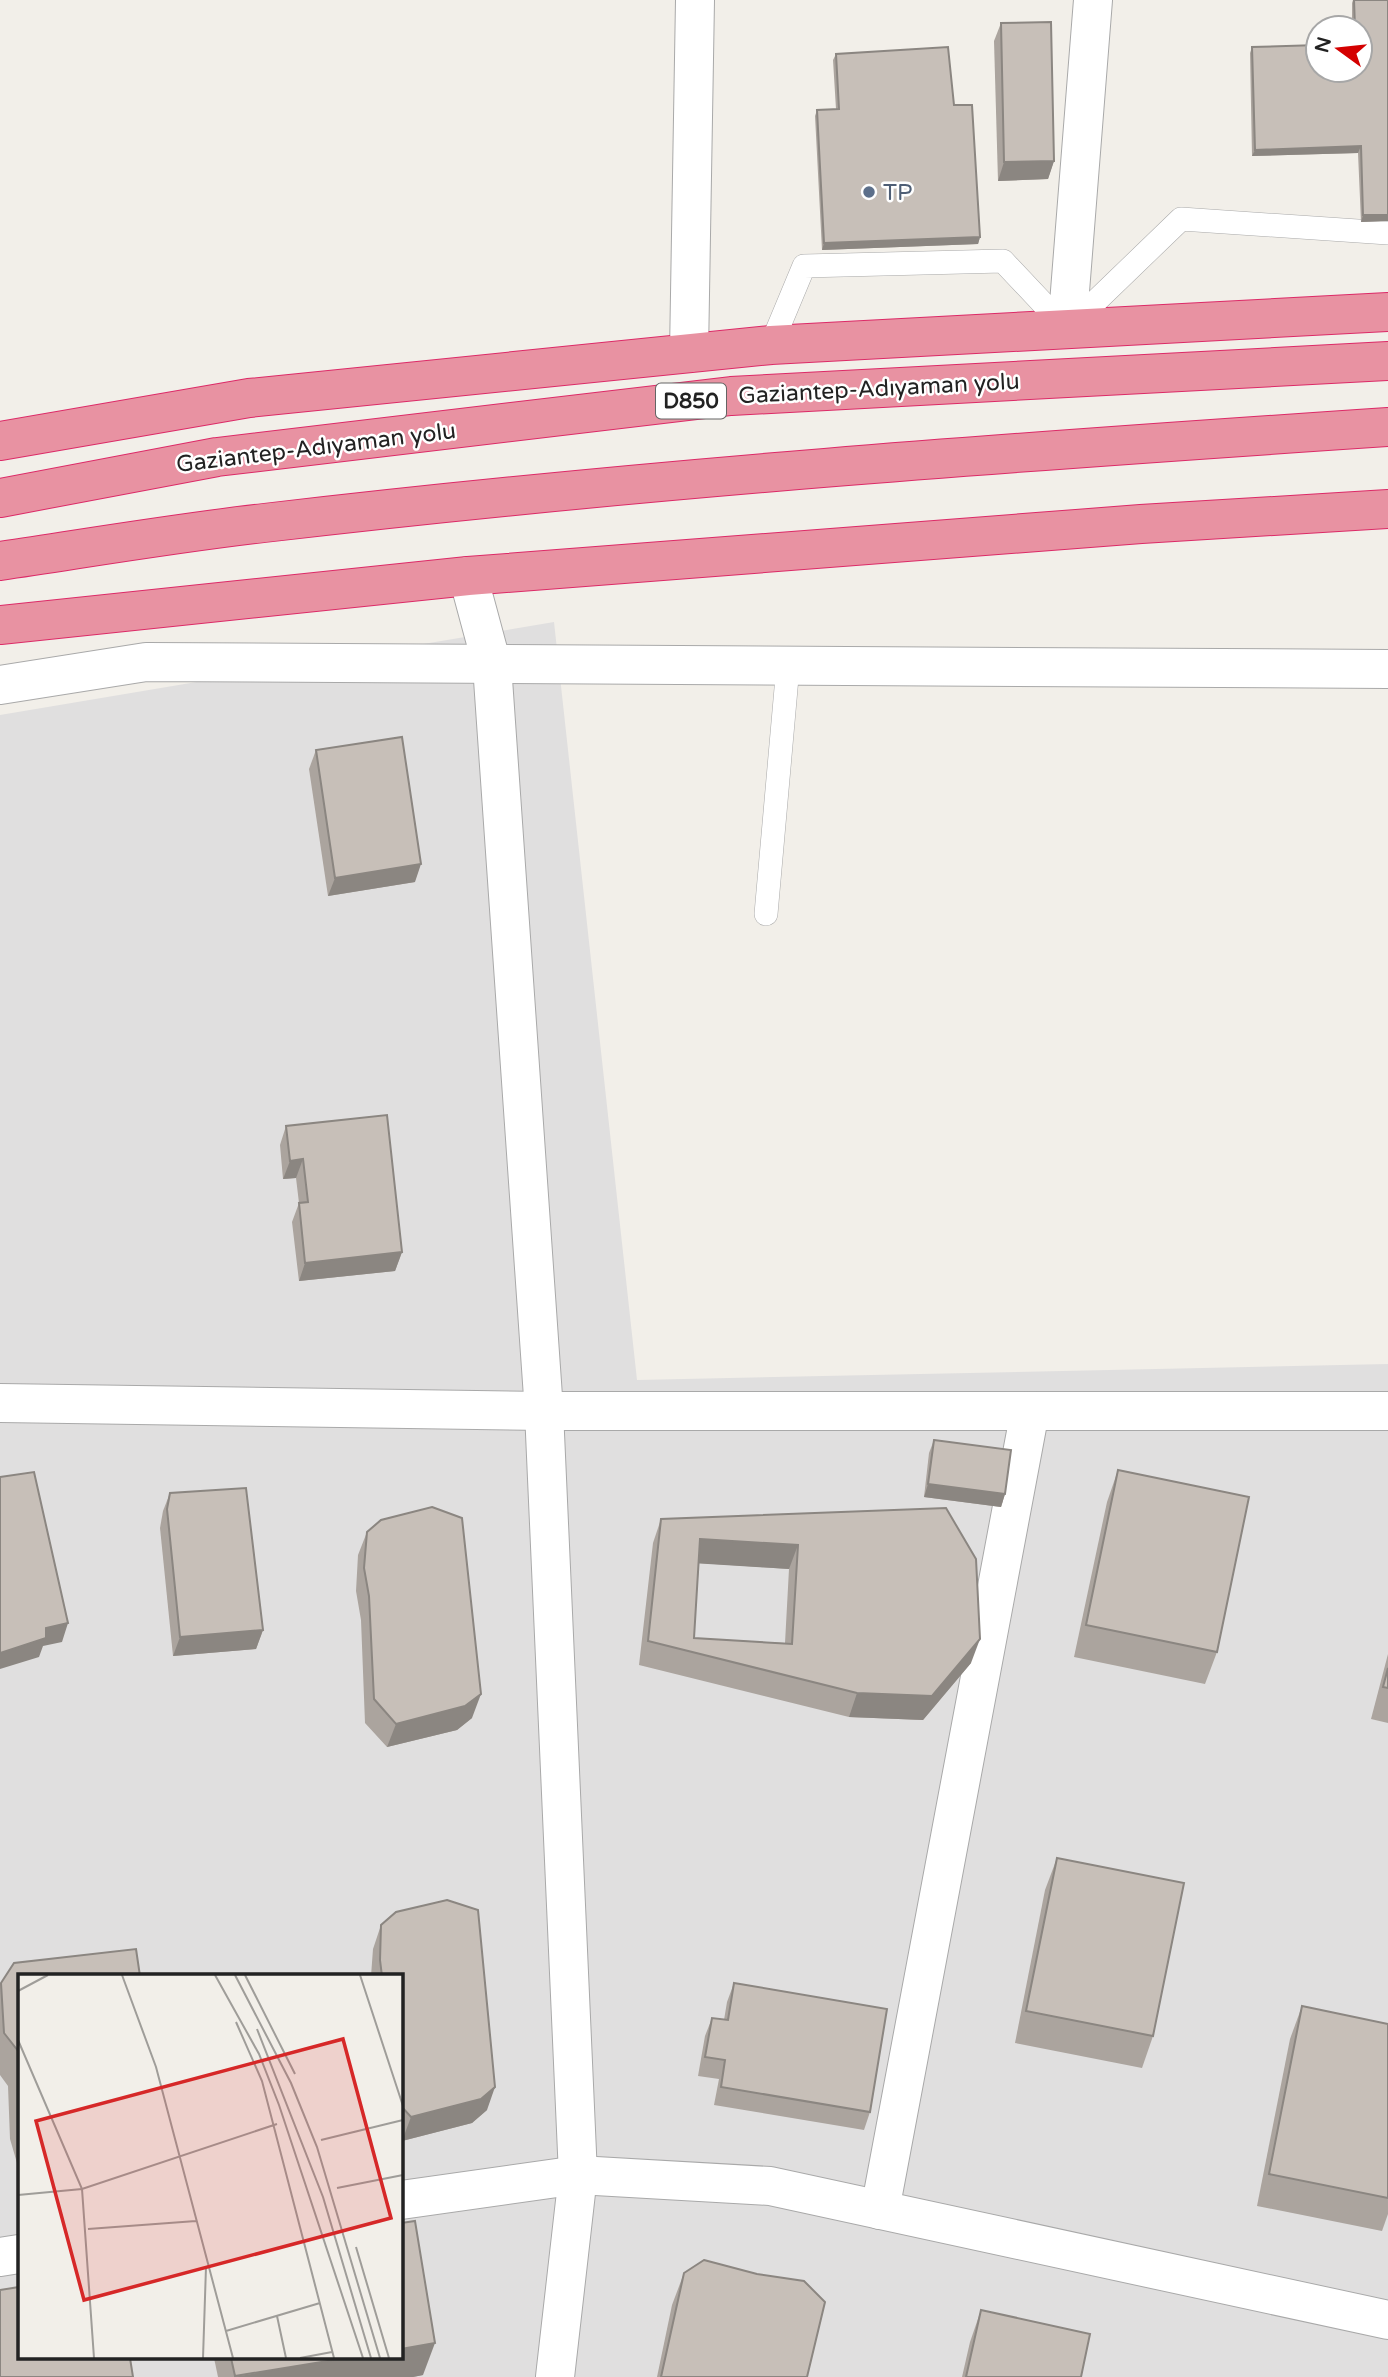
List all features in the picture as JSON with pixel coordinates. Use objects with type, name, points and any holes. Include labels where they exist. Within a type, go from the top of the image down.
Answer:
[{"type":"highway","points":[[0,441],[249,398],[771,345],[1388,313]]},
{"type":"highway","name":"Gaziantep-Adıyaman yolu","points":[[0,498],[216,457],[731,396],[1388,361]]},
{"type":"highway","points":[[0,561],[261,523],[587,489],[1090,447],[1388,427]]},
{"type":"highway","points":[[0,625],[468,576],[1140,524],[1388,509]]},
{"type":"street","points":[[689,353],[695,0]]},
{"type":"street","points":[[1067,329],[1093,0]]},
{"type":"street","points":[[468,576],[492,665],[544,1411],[578,2175],[555,2377]]},
{"type":"street","points":[[0,685],[146,662],[1388,669]]},
{"type":"street","points":[[0,1403],[544,1411],[1388,1410]]},
{"type":"street","points":[[880,2210],[1030,1410]]},
{"type":"street","points":[[1328,1410],[1388,1430]]},
{"type":"street","points":[[402,2200],[578,2175],[770,2186],[1388,2320]]},
{"type":"street","points":[[0,2257],[18,2254]]},
{"type":"lane","points":[[771,345],[804,266],[1003,261],[1067,329],[1181,219],[1388,233]]},
{"type":"lane","points":[[766,914],[788,666]]},
{"type":"shaded area","points":[[554,622],[637,1380],[1388,1364],[1388,2377],[0,2377],[0,715]]},
{"type":"building","points":[[1354,0],[1388,0],[1388,215],[1363,215],[1361,146],[1255,150],[1252,47],[1304,45],[1304,84],[1374,84],[1374,14],[1354,14]]},
{"type":"building","points":[[1051,22],[1054,161],[1004,162],[1001,23]]},
{"type":"building","points":[[948,47],[954,105],[972,105],[980,237],[824,243],[817,110],[839,109],[836,54]]},
{"type":"building","points":[[402,737],[421,864],[335,878],[316,750]]},
{"type":"building","points":[[387,1115],[402,1252],[305,1263],[299,1203],[308,1202],[303,1159],[290,1161],[286,1126]]},
{"type":"building","points":[[934,1440],[1011,1450],[1005,1494],[928,1484]]},
{"type":"building","points":[[1118,1470],[1249,1497],[1217,1652],[1086,1625]]},
{"type":"building","points":[[34,1472],[68,1623],[46,1628],[46,1638],[0,1653],[0,1477]]},
{"type":"building","points":[[246,1488],[263,1630],[180,1637],[167,1509],[170,1493]]},
{"type":"building","points":[[432,1507],[462,1518],[481,1694],[465,1706],[396,1724],[374,1699],[369,1596],[364,1568],[367,1532],[381,1520]]},
{"type":"building","points":[[946,1508],[976,1559],[980,1639],[932,1696],[857,1693],[648,1641],[661,1519]],"holes":[[[700,1539],[798,1545],[792,1644],[694,1638]]]},
{"type":"building","points":[[1388,1668],[1388,1688],[1383,1687]]},
{"type":"building","points":[[1057,1858],[1184,1883],[1153,2036],[1026,2011]]},
{"type":"building","points":[[447,1900],[478,1910],[495,2087],[481,2099],[411,2117],[402,2107],[402,1974],[382,1974],[380,1960],[381,1925],[396,1912]]},
{"type":"building","points":[[136,1949],[140,1974],[18,1974],[18,2051],[4,2033],[1,1983],[14,1963]]},
{"type":"building","points":[[734,1983],[887,2009],[870,2112],[721,2087],[725,2060],[705,2057],[712,2018],[728,2020]]},
{"type":"building","points":[[1302,2006],[1388,2024],[1388,2198],[1269,2174]]},
{"type":"building","points":[[415,2221],[435,2343],[402,2349],[402,2223]]},
{"type":"building","points":[[704,2260],[757,2274],[804,2281],[825,2302],[807,2377],[661,2377],[684,2273]]},
{"type":"building","points":[[18,2287],[18,2360],[130,2360],[133,2377],[0,2377],[0,2290]]},
{"type":"building","points":[[981,2310],[1090,2334],[1081,2377],[966,2377]]},
{"type":"building","points":[[231,2360],[334,2360],[235,2376]]},
{"type":"place","name":"TP","points":[[869,192]]}]
